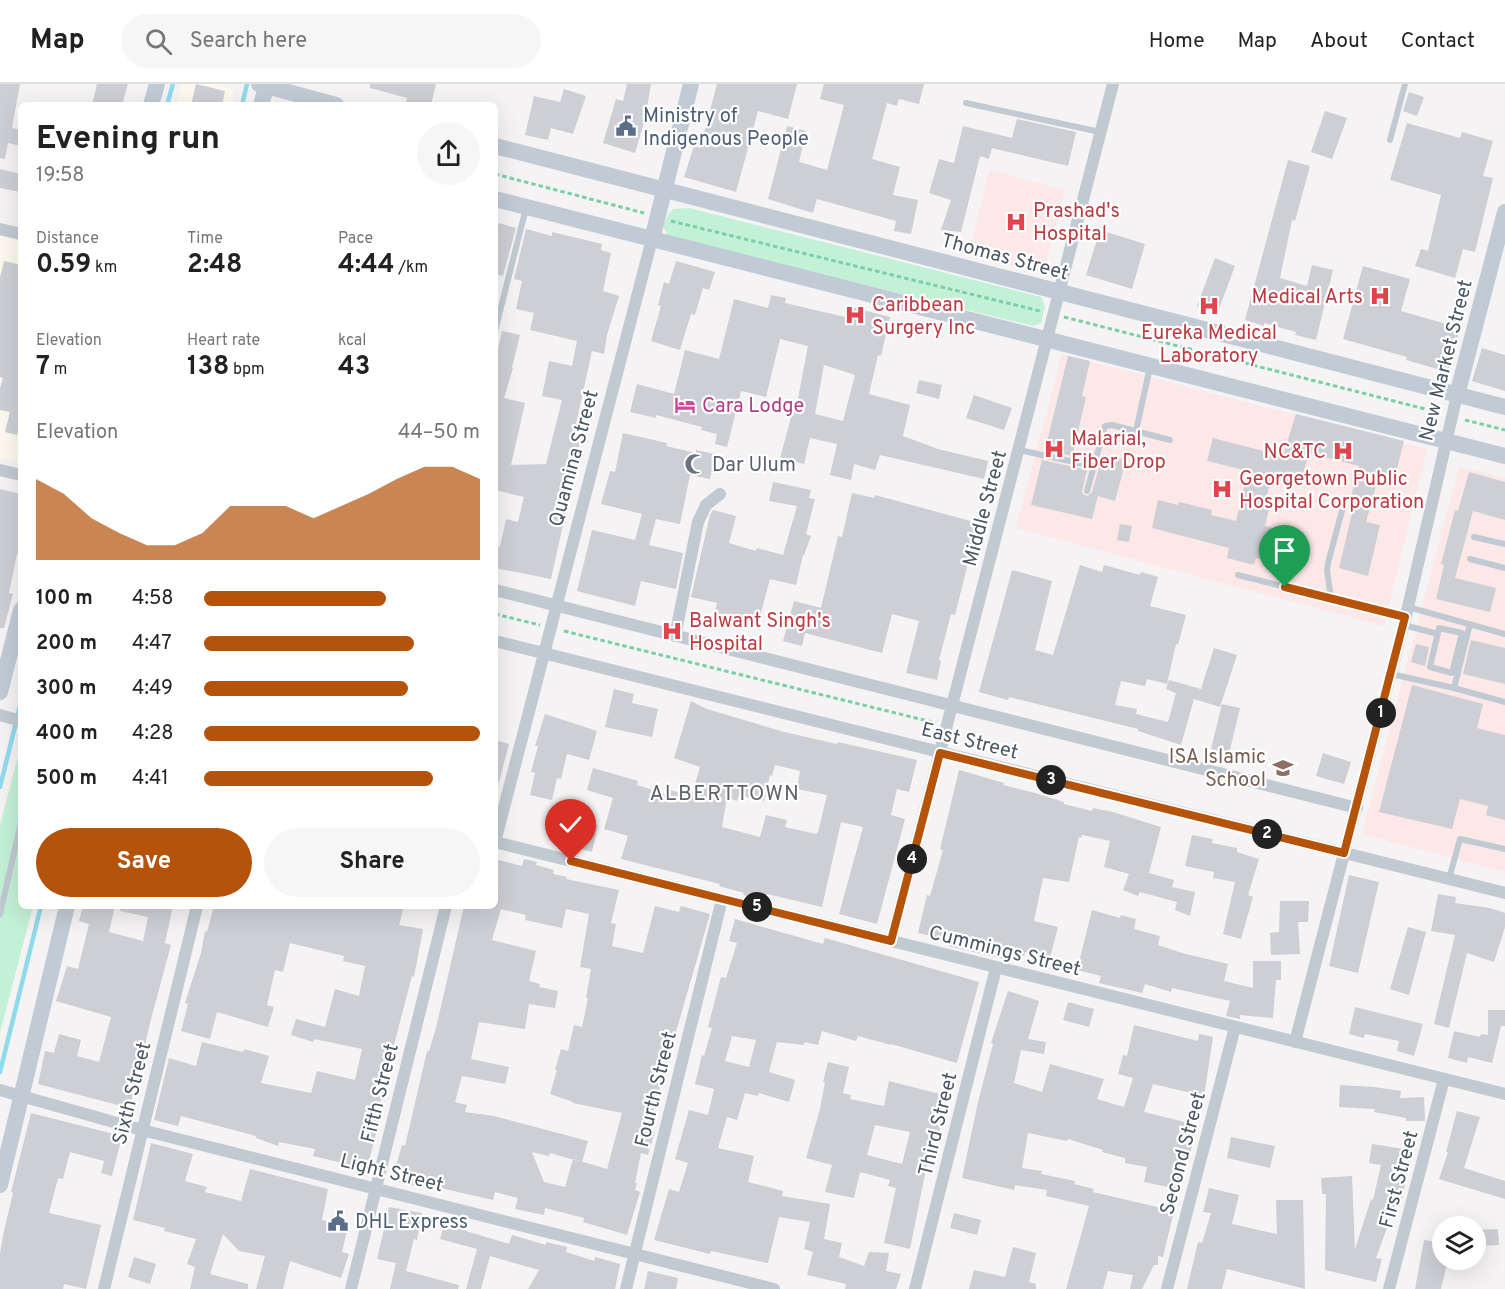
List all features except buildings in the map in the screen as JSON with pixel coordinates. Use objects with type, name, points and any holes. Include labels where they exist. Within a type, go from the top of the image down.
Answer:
[{"type":"street","points":[[152,102],[157,84]]},
{"type":"street","name":"Quamina Street","points":[[498,830],[691,84]]},
{"type":"street","name":"Middle Street","points":[[891,941],[1113,84]]},
{"type":"street","points":[[261,102],[264,85],[325,102]]},
{"type":"street","name":"Thomas Street","points":[[498,147],[1505,407]]},
{"type":"street","points":[[498,201],[1505,456]]},
{"type":"street","name":"New Market Street","points":[[1295,1042],[1391,674],[1445,441],[1505,212]]},
{"type":"street","points":[[0,229],[18,233]]},
{"type":"street","points":[[0,470],[18,474]]},
{"type":"street","points":[[675,636],[698,522],[706,505],[720,494]]},
{"type":"street","name":"East Street","points":[[498,591],[1357,808]]},
{"type":"street","points":[[0,692],[18,622]]},
{"type":"street","name":"East Street","points":[[498,642],[1505,893]]},
{"type":"street","points":[[0,715],[18,720]]},
{"type":"street","name":"Cummings Street","points":[[498,843],[1505,1094]]},
{"type":"street","name":"Fourth Street","points":[[626,1289],[722,899]]},
{"type":"street","points":[[0,1185],[66,909]]},
{"type":"street","name":"Sixth Street","points":[[104,1289],[196,909]]},
{"type":"street","name":"Fifth Street","points":[[351,1289],[445,909]]},
{"type":"street","name":"Third Street","points":[[915,1289],[996,968]]},
{"type":"street","name":"Second Street","points":[[1167,1289],[1235,1026]]},
{"type":"street","name":"First Street","points":[[1389,1289],[1444,1079]]},
{"type":"street","name":"Light Street","points":[[0,1090],[142,1130],[774,1289]]},
{"type":"lane","points":[[1390,140],[1405,84]]},
{"type":"lane","points":[[966,103],[1100,132]]},
{"type":"lane","points":[[498,319],[526,207]]},
{"type":"lane","points":[[1136,431],[1150,366]]},
{"type":"lane","points":[[1087,490],[1105,426],[1112,425],[1170,440]]},
{"type":"lane","points":[[1019,450],[1093,466]]},
{"type":"lane","points":[[1331,598],[1328,563],[1344,503]]},
{"type":"lane","points":[[1474,537],[1505,544]]},
{"type":"lane","points":[[1470,559],[1505,568]]},
{"type":"lane","points":[[1238,575],[1405,616],[1470,624],[1505,634]]},
{"type":"lane","points":[[1405,616],[1438,634]]},
{"type":"lane","points":[[1454,688],[1470,624]]},
{"type":"lane","points":[[1440,628],[1462,633],[1452,673],[1430,667],[1438,634],[1440,628]]},
{"type":"lane","points":[[1391,674],[1505,702]]},
{"type":"lane","points":[[0,914],[18,835]]},
{"type":"lane","points":[[1449,879],[1460,839],[1505,849]]},
{"type":"path","points":[[498,175],[1505,430]]},
{"type":"path","points":[[498,615],[947,726]]},
{"type":"shaded area","points":[[182,84],[216,84],[235,91],[233,102],[177,102]]},
{"type":"shaded area","name":"Prashad's Hospital","points":[[990,170],[1065,190],[1043,274],[968,254]]},
{"type":"shaded area","points":[[0,236],[18,240],[18,462],[0,458]]},
{"type":"shaded area","name":"Georgetown Public Hospital Corporation","points":[[1062,354],[1427,449],[1384,626],[1016,528]]},
{"type":"shaded area","name":"Georgetown Public Hospital Corporation","points":[[1459,467],[1505,478],[1505,872],[1362,834]]},
{"type":"green space","points":[[689,208],[1041,297],[1045,306],[1041,323],[1034,326],[669,238],[663,226],[668,215],[673,209]]},
{"type":"green space","points":[[18,756],[18,909],[32,909],[0,1033],[0,825]]},
{"type":"waterway","points":[[168,102],[173,84]]},
{"type":"waterway","points":[[243,102],[247,84]]},
{"type":"waterway","points":[[0,787],[18,714]]},
{"type":"waterway","points":[[0,1072],[40,909]]},
{"type":"place","name":"Ministry of Indigenous People","points":[[626,126]]},
{"type":"place","name":"Prashad's Hospital","points":[[1016,222]]},
{"type":"place","name":"Medical Arts","points":[[1380,296]]},
{"type":"place","name":"Eureka Medical Laboratory","points":[[1209,306]]},
{"type":"place","name":"Caribbean Surgery Inc","points":[[855,315]]},
{"type":"place","name":"Cara Lodge","points":[[685,405]]},
{"type":"place","name":"Malarial, Fiber Drop","points":[[1054,449]]},
{"type":"place","name":"NC&TC","points":[[1343,451]]},
{"type":"place","name":"Dar Ulum","points":[[695,464]]},
{"type":"place","name":"Georgetown Public Hospital Corporation","points":[[1222,489]]},
{"type":"place","name":"Balwant Singh's Hospital","points":[[672,631]]},
{"type":"place","name":"ISA Islamic School","points":[[1283,768]]},
{"type":"place","name":"DHL Express","points":[[338,1221]]},
{"type":"district","name":"ALBERTTOWN","points":[[725,793]]},
{"type":"route","points":[[571,861],[891,941],[940,753],[1344,853],[1405,617],[1285,587]]}]
